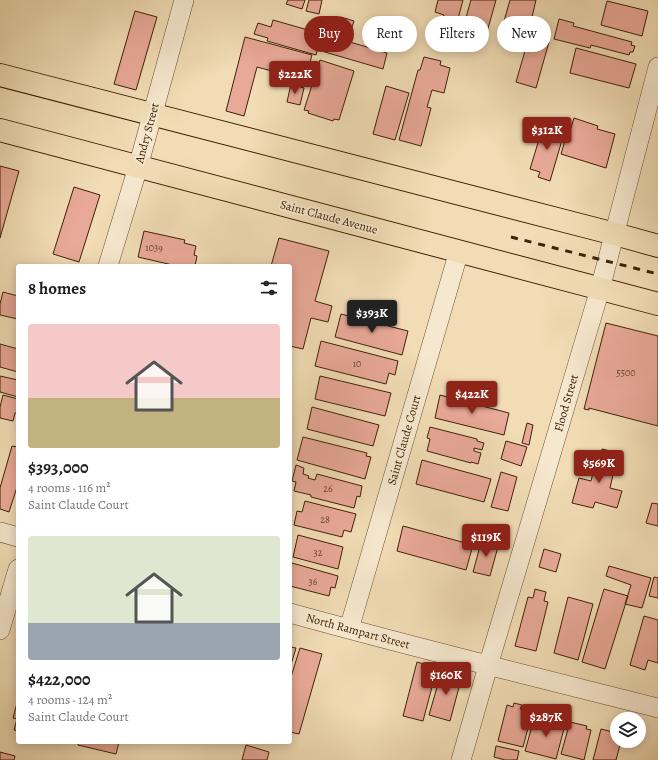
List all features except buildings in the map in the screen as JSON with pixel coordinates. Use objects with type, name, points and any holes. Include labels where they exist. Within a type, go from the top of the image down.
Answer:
[{"type":"main road","points":[[0,76],[152,114],[658,246]]},
{"type":"main road","name":"Saint Claude Avenue","points":[[0,130],[658,304]]},
{"type":"street","name":"Andry Street","points":[[109,264],[138,167],[184,0]]},
{"type":"street","name":"Flood Street","points":[[461,760],[600,289],[614,234],[652,112],[658,67]]},
{"type":"street","name":"Saint Claude Court","points":[[349,629],[459,251]]},
{"type":"street","points":[[0,532],[16,536]]},
{"type":"street","points":[[0,630],[16,576]]},
{"type":"street","name":"North Rampart Street","points":[[292,614],[488,666],[658,708]]},
{"type":"railway","points":[[511,237],[658,274]]}]
